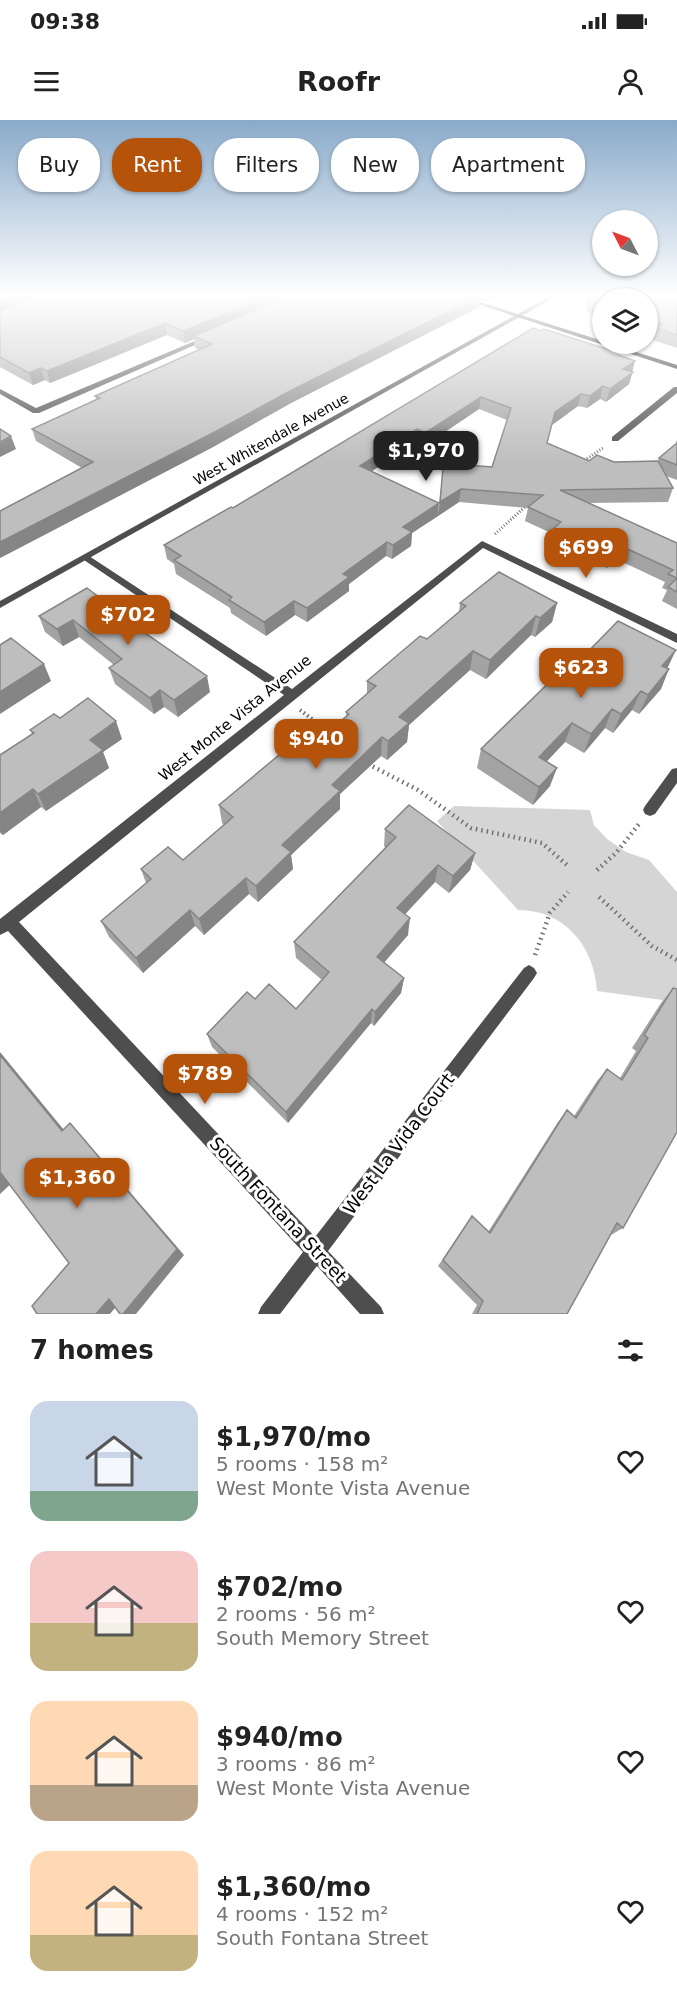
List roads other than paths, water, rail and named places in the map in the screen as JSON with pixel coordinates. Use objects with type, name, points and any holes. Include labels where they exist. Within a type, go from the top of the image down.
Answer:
[{"type":"main road","points":[[637,354],[677,367]]},
{"type":"street","points":[[0,391],[36,411],[176,352]]},
{"type":"street","name":"West Whitendale Avenue","points":[[0,606],[455,352]]},
{"type":"street","points":[[615,439],[677,389]]},
{"type":"street","name":"West Monte Vista Avenue","points":[[4,924],[482,544],[677,639]]},
{"type":"street","points":[[86,558],[291,694]]},
{"type":"street","points":[[650,810],[677,773]]},
{"type":"street","name":"South Fontana Street","points":[[4,924],[374,1314]]},
{"type":"street","name":"West La Vida Court","points":[[268,1314],[529,973]]}]
